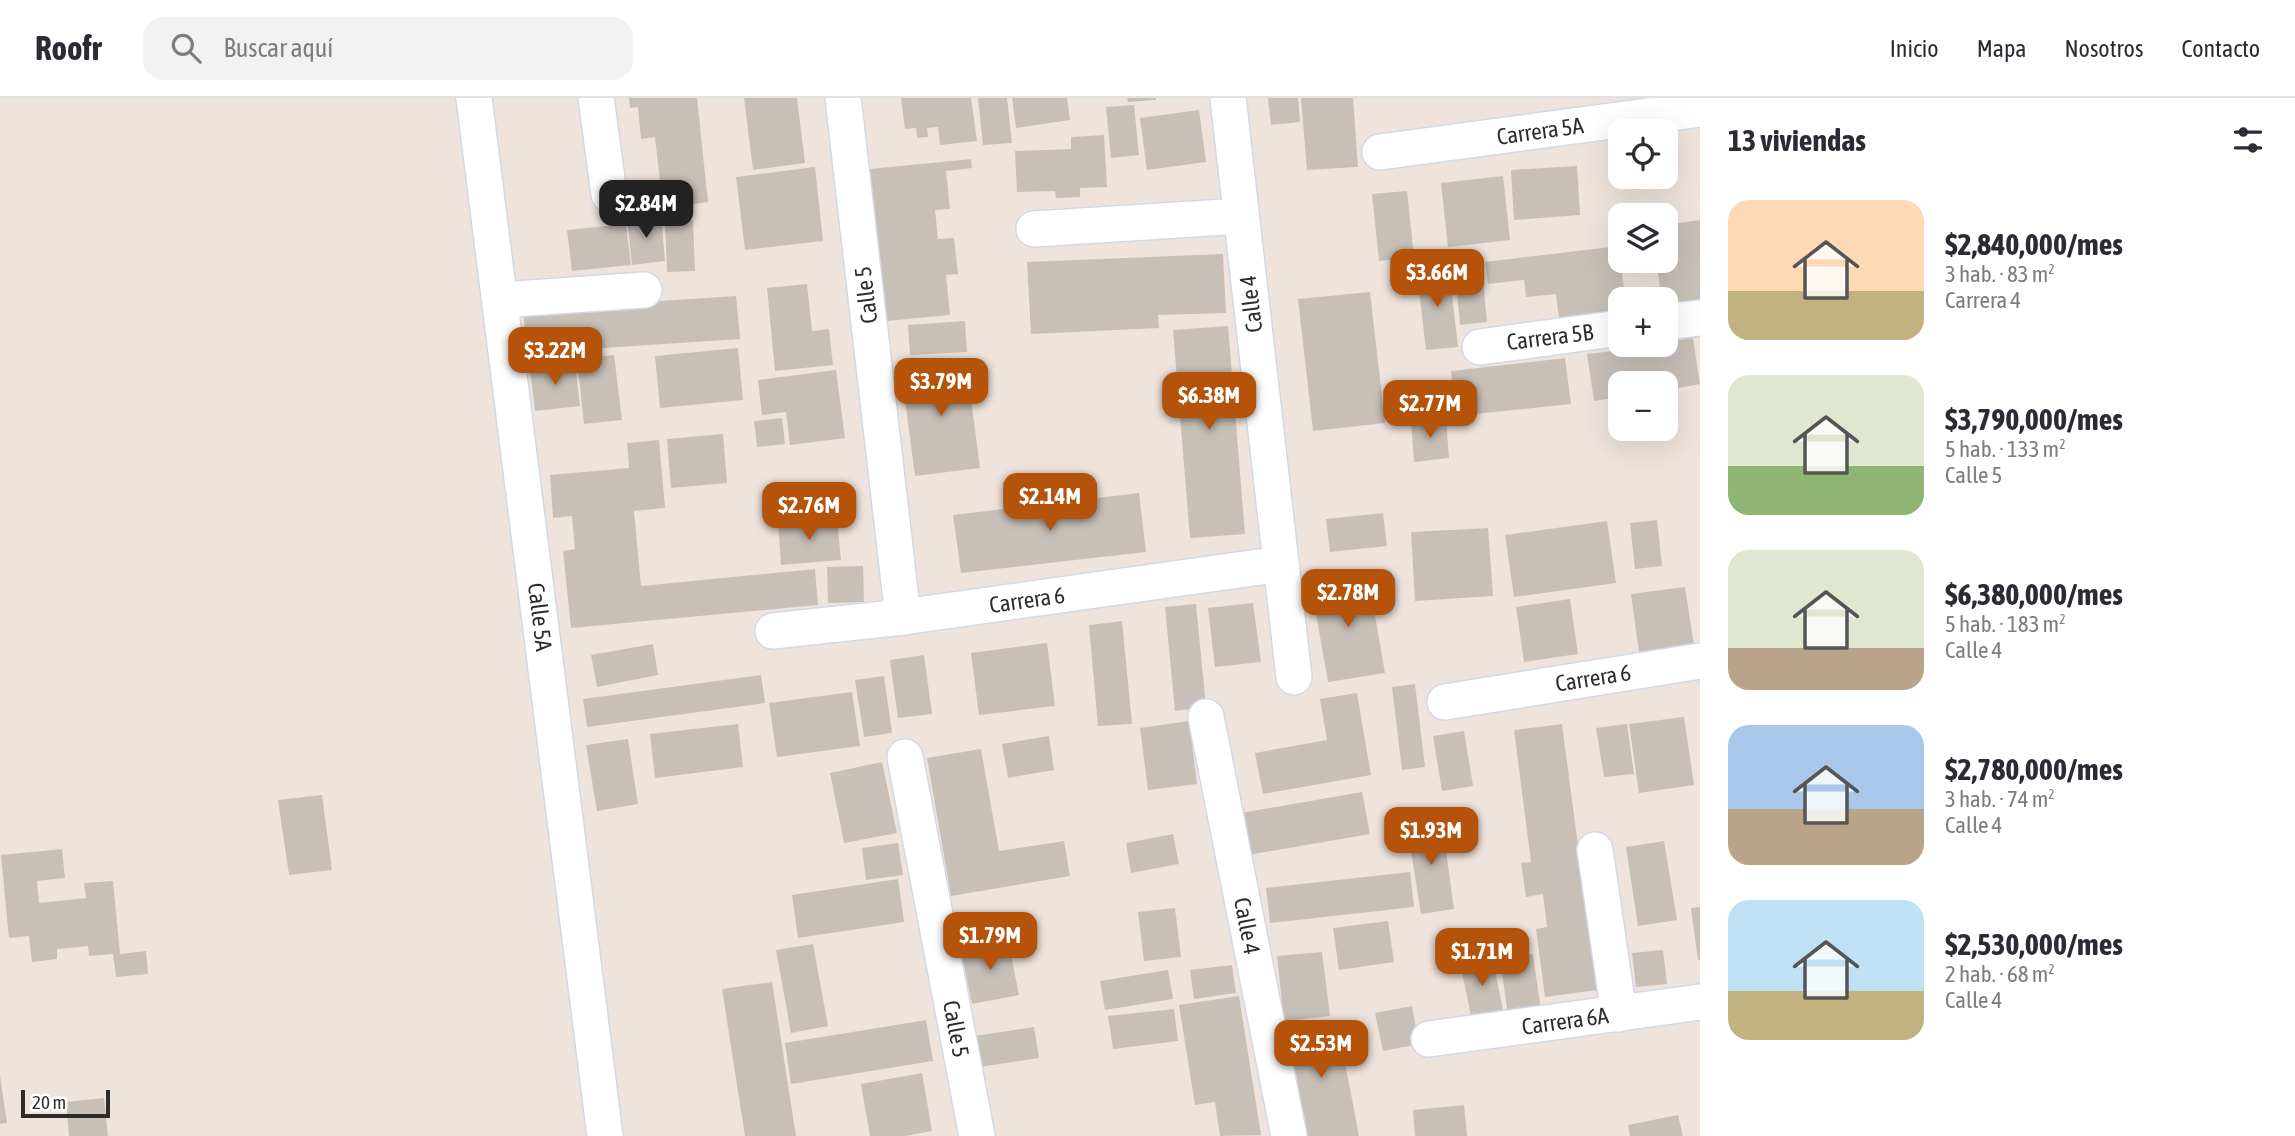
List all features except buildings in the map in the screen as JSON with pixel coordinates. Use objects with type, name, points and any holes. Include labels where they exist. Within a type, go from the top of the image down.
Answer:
[{"type":"street","name":"Calle 5A","points":[[474,98],[606,1136]]},
{"type":"street","points":[[596,98],[610,194]]},
{"type":"street","name":"Calle 5","points":[[843,98],[903,617]]},
{"type":"street","name":"Calle 4","points":[[1228,98],[1294,677]]},
{"type":"street","name":"Carrera 5A","points":[[1380,152],[1700,110]]},
{"type":"street","points":[[1034,229],[1241,216]]},
{"type":"street","points":[[500,300],[644,290]]},
{"type":"street","points":[[1678,321],[1700,318]]},
{"type":"street","name":"Carrera 5B","points":[[1480,346],[1608,330]]},
{"type":"street","name":"Carrera 6","points":[[773,631],[903,617],[1281,564]]},
{"type":"street","name":"Carrera 6","points":[[1445,702],[1700,661]]},
{"type":"street","name":"Calle 4","points":[[1206,717],[1289,1136]]},
{"type":"street","name":"Calle 5","points":[[905,757],[976,1136]]},
{"type":"street","points":[[1595,850],[1619,1014]]},
{"type":"street","name":"Carrera 6A","points":[[1429,1039],[1700,1002]]}]
